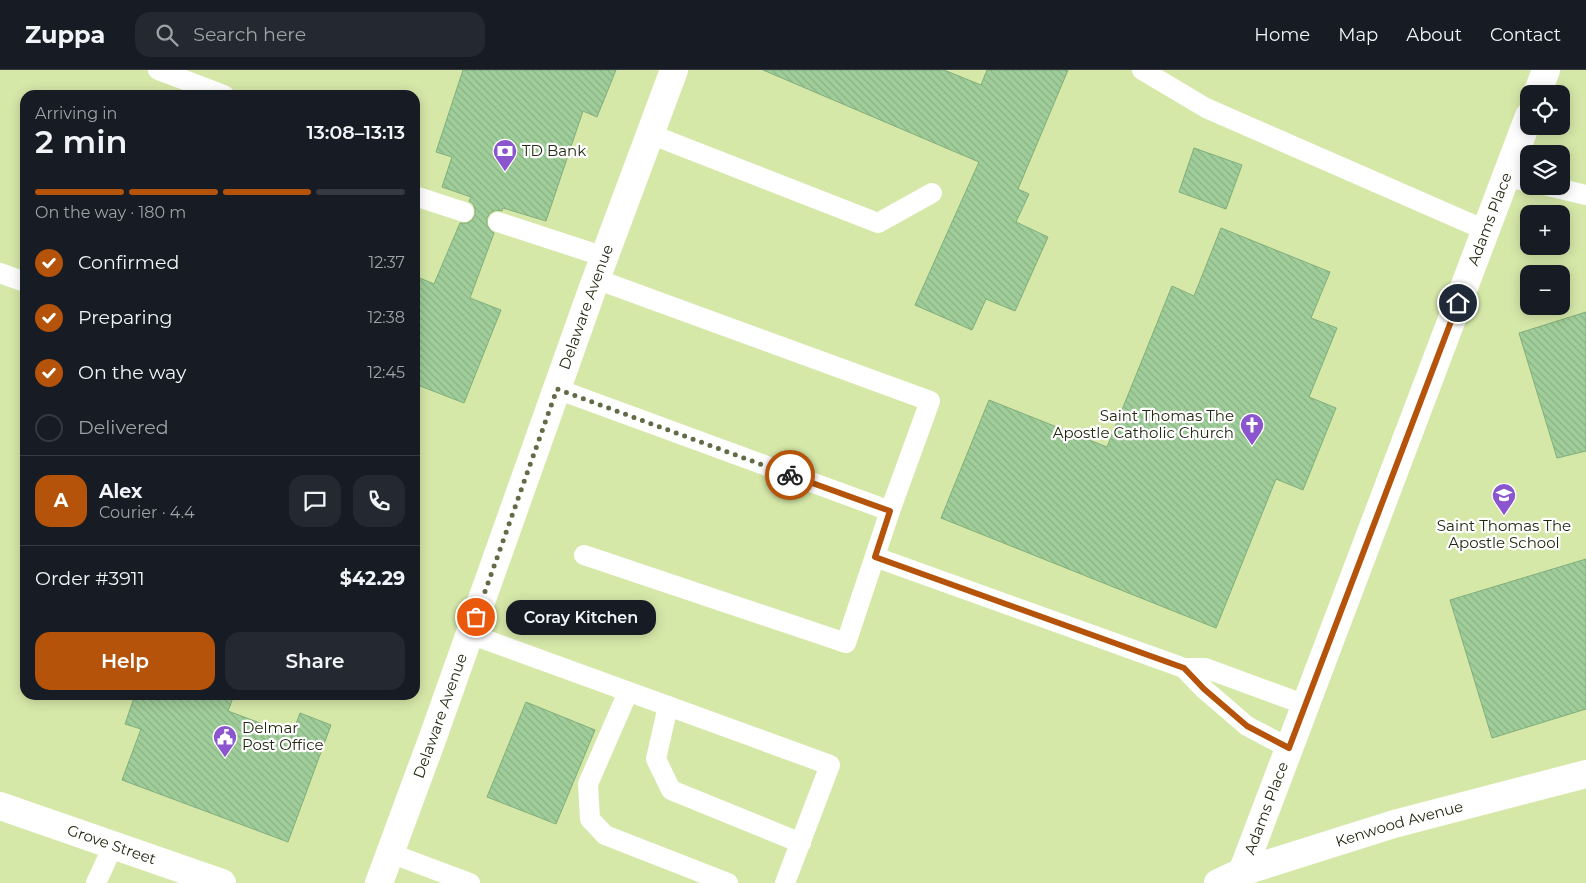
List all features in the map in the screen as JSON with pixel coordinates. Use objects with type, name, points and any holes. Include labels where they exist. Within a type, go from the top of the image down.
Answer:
[{"type":"street","name":"Delaware Avenue","points":[[379,883],[674,70]]},
{"type":"street","points":[[1540,85],[1546,70]]},
{"type":"street","name":"Adams Place","points":[[1240,877],[1486,230],[1517,179],[1525,135]]},
{"type":"street","name":"Kenwood Avenue","points":[[1218,883],[1394,824],[1586,774]]},
{"type":"street","name":"Grove Street","points":[[0,806],[222,883]]},
{"type":"lane","points":[[158,70],[211,90]]},
{"type":"lane","points":[[1142,70],[1206,108],[1486,230]]},
{"type":"lane","points":[[650,134],[878,224],[932,193]]},
{"type":"lane","points":[[1570,191],[1586,194]]},
{"type":"lane","points":[[420,198],[464,212]]},
{"type":"lane","points":[[498,222],[601,268],[930,401],[890,511],[846,643],[584,555]]},
{"type":"lane","points":[[0,273],[20,280]]},
{"type":"lane","points":[[557,389],[890,511]]},
{"type":"lane","points":[[875,557],[1184,668],[1205,668],[1306,705]]},
{"type":"lane","points":[[470,634],[830,764],[785,883]]},
{"type":"lane","points":[[1184,668],[1204,689],[1247,726],[1289,748]]},
{"type":"lane","points":[[628,692],[588,784],[590,819],[605,836],[728,883]]},
{"type":"lane","points":[[668,706],[656,758],[671,790],[800,843]]},
{"type":"lane","points":[[96,883],[113,846]]},
{"type":"lane","points":[[390,853],[470,883]]},
{"type":"building","points":[[463,70],[616,70],[597,117],[583,111],[546,221],[503,208],[502,211],[496,210],[490,213],[487,218],[487,225],[494,233],[470,298],[501,310],[464,403],[420,386],[420,278],[434,284],[460,223],[467,223],[475,215],[473,204],[469,201],[471,197],[442,187],[452,157],[436,152]]},
{"type":"building","points":[[763,70],[944,70],[981,85],[987,70],[1068,70],[1018,189],[1029,194],[1016,222],[1048,237],[1015,311],[986,299],[972,330],[915,305],[979,162]]},
{"type":"building","points":[[1194,148],[1242,165],[1226,209],[1179,192]]},
{"type":"building","name":"Saint Thomas The Apostle Catholic Church","points":[[1221,228],[1330,272],[1311,318],[1337,328],[1309,397],[1336,408],[1303,490],[1276,479],[1216,628],[941,518],[989,400],[1107,447],[1172,286],[1194,296]]},
{"type":"building","points":[[1586,312],[1586,451],[1557,458],[1519,333]]},
{"type":"building","points":[[1586,559],[1586,709],[1492,738],[1450,600]]},
{"type":"building","name":"Delmar Post Office","points":[[133,700],[232,700],[228,711],[292,735],[300,713],[331,725],[288,842],[122,780],[141,729],[125,724]]},
{"type":"building","points":[[526,702],[595,730],[556,824],[487,797]]},
{"type":"way so far","points":[[476,617],[557,389],[790,475]]},
{"type":"place","name":"TD Bank","points":[[505,172]]},
{"type":"place","name":"Saint Thomas The Apostle Catholic Church","points":[[1252,446]]},
{"type":"place","name":"Saint Thomas The Apostle School","points":[[1504,516]]},
{"type":"place","name":"Coray Kitchen","points":[[476,617]]},
{"type":"place","name":"Delmar Post Office","points":[[225,758]]},
{"type":"route","points":[[790,475],[890,511],[875,557],[1184,668],[1204,689],[1247,726],[1289,748],[1458,303]]}]
